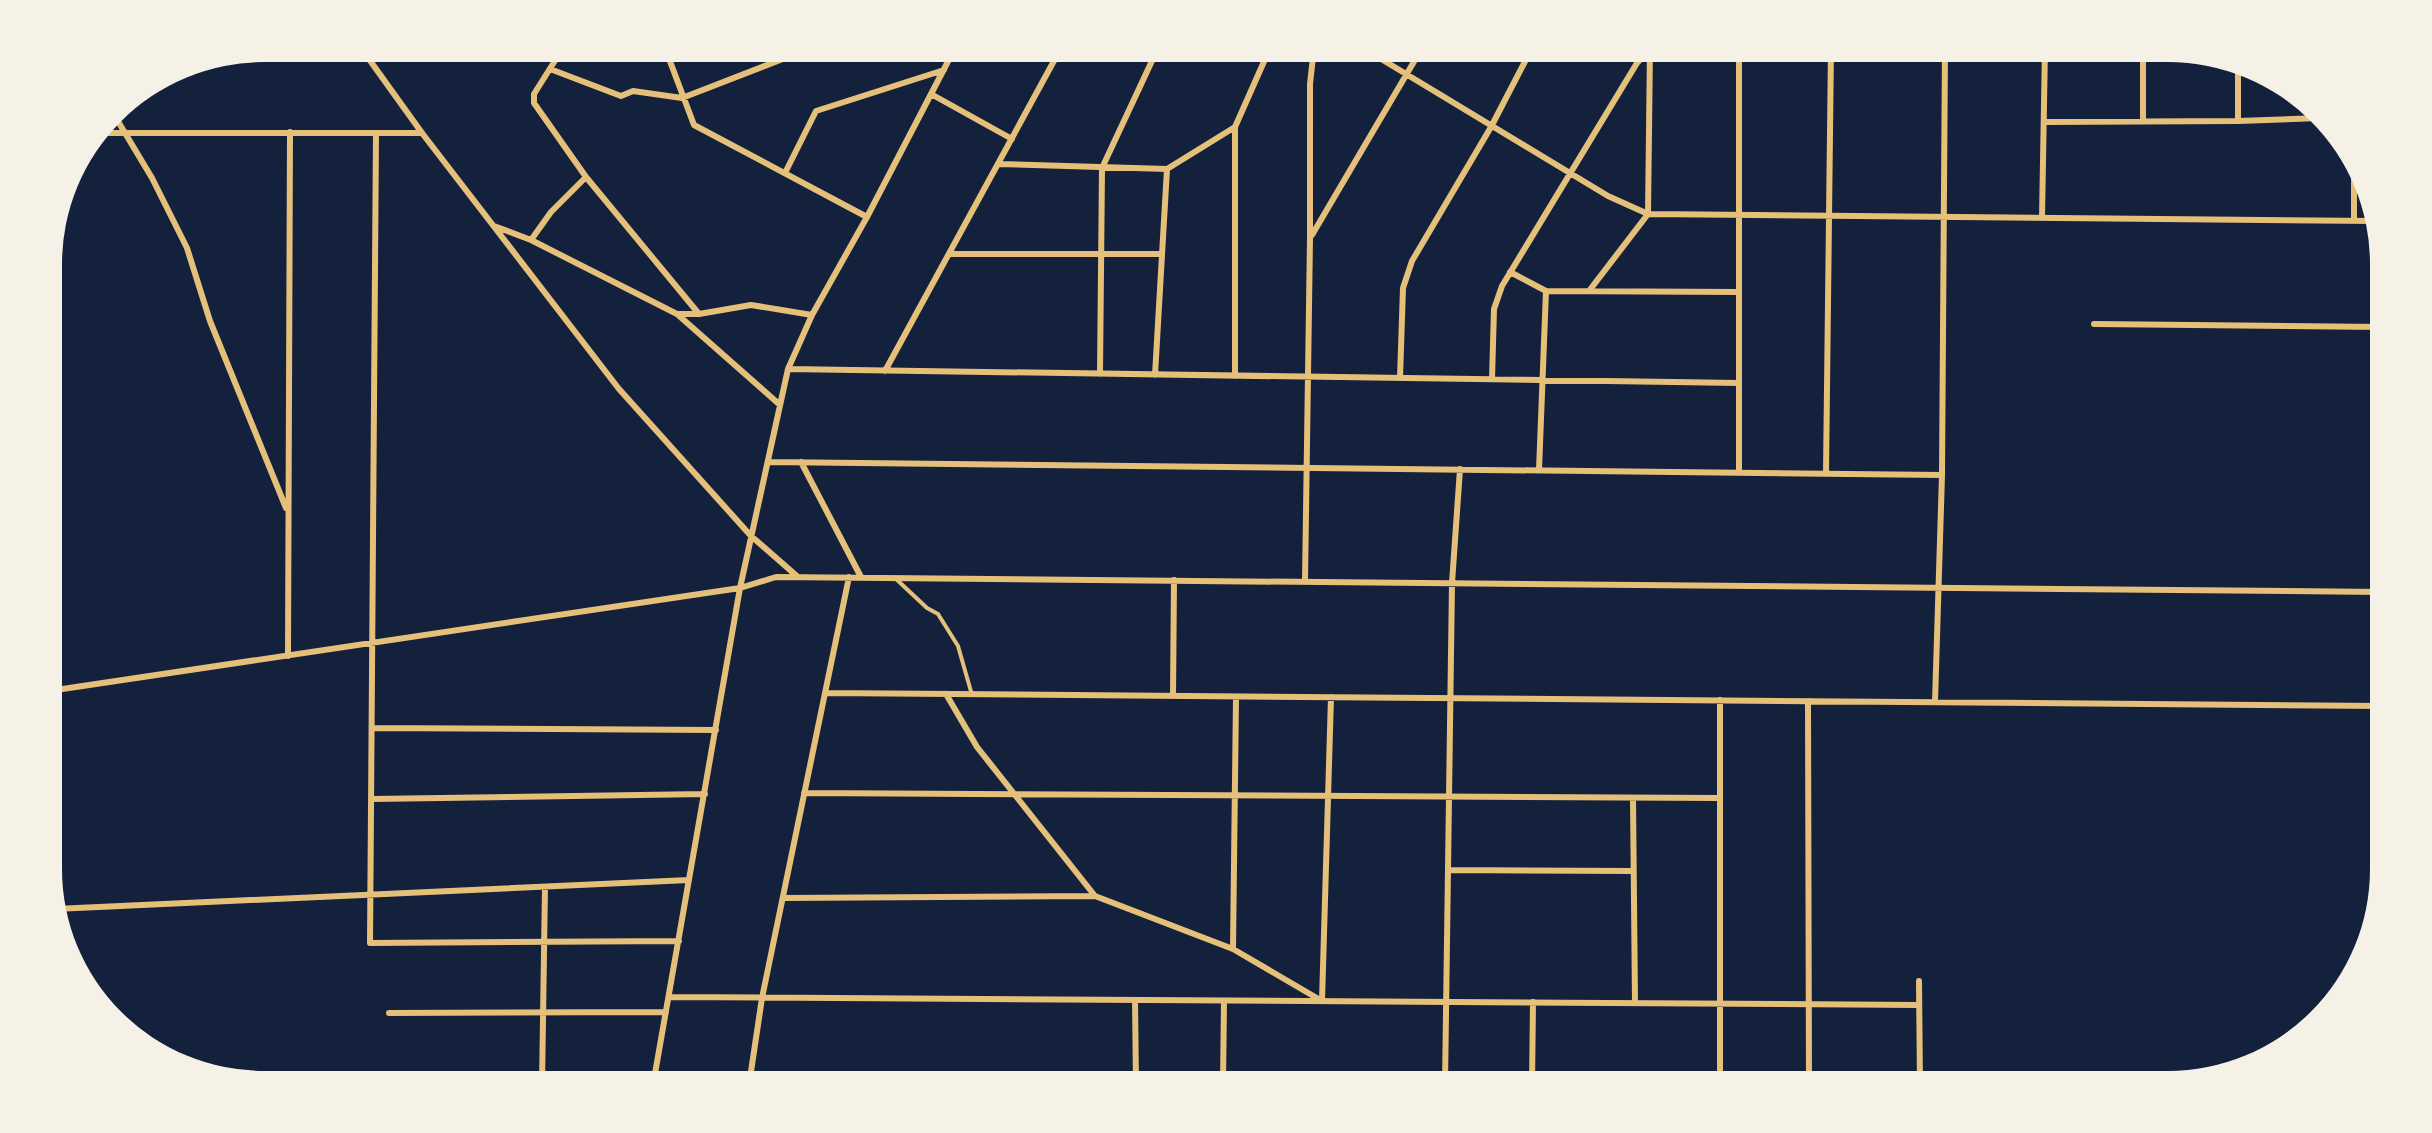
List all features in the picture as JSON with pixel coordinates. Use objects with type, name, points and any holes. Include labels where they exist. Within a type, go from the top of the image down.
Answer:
[{"type":"street","points":[[371,62],[619,389],[751,536],[798,577]]},
{"type":"street","points":[[554,62],[534,94],[534,103],[586,177],[699,314]]},
{"type":"street","points":[[670,62],[694,125],[867,217]]},
{"type":"street","points":[[550,69],[621,96],[633,91],[682,98],[775,62]]},
{"type":"street","points":[[655,1071],[740,588],[788,369],[812,315],[948,62]]},
{"type":"street","points":[[885,371],[1053,62]]},
{"type":"street","points":[[1100,374],[1102,168],[1151,62]]},
{"type":"street","points":[[1235,376],[1235,127],[1264,62]]},
{"type":"street","points":[[1305,581],[1312,62]]},
{"type":"street","points":[[1386,62],[1608,196],[1648,214],[2365,221]]},
{"type":"street","points":[[1310,238],[1413,62]]},
{"type":"street","points":[[1400,378],[1403,288],[1412,261],[1491,127],[1525,62]]},
{"type":"street","points":[[1492,379],[1494,309],[1510,272],[1638,62]]},
{"type":"street","points":[[1589,291],[1648,214],[1651,62]]},
{"type":"street","points":[[1739,62],[1739,472]]},
{"type":"street","points":[[1826,473],[1831,62]]},
{"type":"street","points":[[1935,702],[1942,475],[1945,62]]},
{"type":"street","points":[[2042,218],[2045,62]]},
{"type":"street","points":[[2143,62],[2143,121]]},
{"type":"street","points":[[785,173],[816,111],[944,70]]},
{"type":"street","points":[[2238,75],[2238,121]]},
{"type":"street","points":[[931,94],[1012,139]]},
{"type":"street","points":[[2044,122],[2308,118]]},
{"type":"street","points":[[119,124],[152,178],[187,248],[210,321],[288,514]]},
{"type":"street","points":[[998,164],[1167,169],[1235,127]]},
{"type":"street","points":[[111,132],[422,133]]},
{"type":"street","points":[[288,656],[290,132]]},
{"type":"street","points":[[376,133],[370,943],[679,941]]},
{"type":"street","points":[[1155,375],[1167,169]]},
{"type":"street","points":[[531,240],[551,212],[586,177]]},
{"type":"street","points":[[2354,185],[2354,221]]},
{"type":"street","points":[[493,226],[531,240],[677,314],[780,405]]},
{"type":"street","points":[[950,254],[1162,254]]},
{"type":"street","points":[[1510,272],[1546,291],[1739,292]]},
{"type":"street","points":[[1539,470],[1546,291]]},
{"type":"street","points":[[677,314],[699,314],[751,305],[812,315]]},
{"type":"street","points":[[2094,324],[2370,327]]},
{"type":"street","points":[[788,369],[1739,383]]},
{"type":"street","points":[[768,462],[1942,475]]},
{"type":"street","points":[[801,462],[861,577]]},
{"type":"street","points":[[1445,1071],[1452,583],[1460,469]]},
{"type":"street","points":[[62,689],[740,588],[776,577],[2370,592]]},
{"type":"street","points":[[751,1071],[762,998],[849,577]]},
{"type":"street","points":[[894,577],[927,608],[938,614],[958,646],[972,695]]},
{"type":"street","points":[[1173,696],[1174,580]]},
{"type":"street","points":[[825,693],[2370,706]]},
{"type":"street","points":[[946,694],[977,747],[1095,896]]},
{"type":"street","points":[[1233,949],[1236,697]]},
{"type":"street","points":[[1322,1001],[1331,697]]},
{"type":"street","points":[[1720,700],[1720,1071]]},
{"type":"street","points":[[1808,701],[1809,1071]]},
{"type":"street","points":[[372,728],[716,730]]},
{"type":"street","points":[[804,793],[1720,798]]},
{"type":"street","points":[[371,799],[705,794]]},
{"type":"street","points":[[1633,798],[1635,1003]]},
{"type":"street","points":[[1448,870],[1633,871]]},
{"type":"street","points":[[66,908],[689,880]]},
{"type":"street","points":[[542,1071],[545,887]]},
{"type":"street","points":[[783,898],[1095,896],[1233,949],[1322,1001]]},
{"type":"street","points":[[1919,981],[1920,1071]]},
{"type":"street","points":[[669,997],[1919,1005]]},
{"type":"street","points":[[1135,1000],[1136,1071]]},
{"type":"street","points":[[1223,1071],[1224,1001]]},
{"type":"street","points":[[1532,1071],[1533,1002]]},
{"type":"street","points":[[389,1013],[666,1012]]}]
